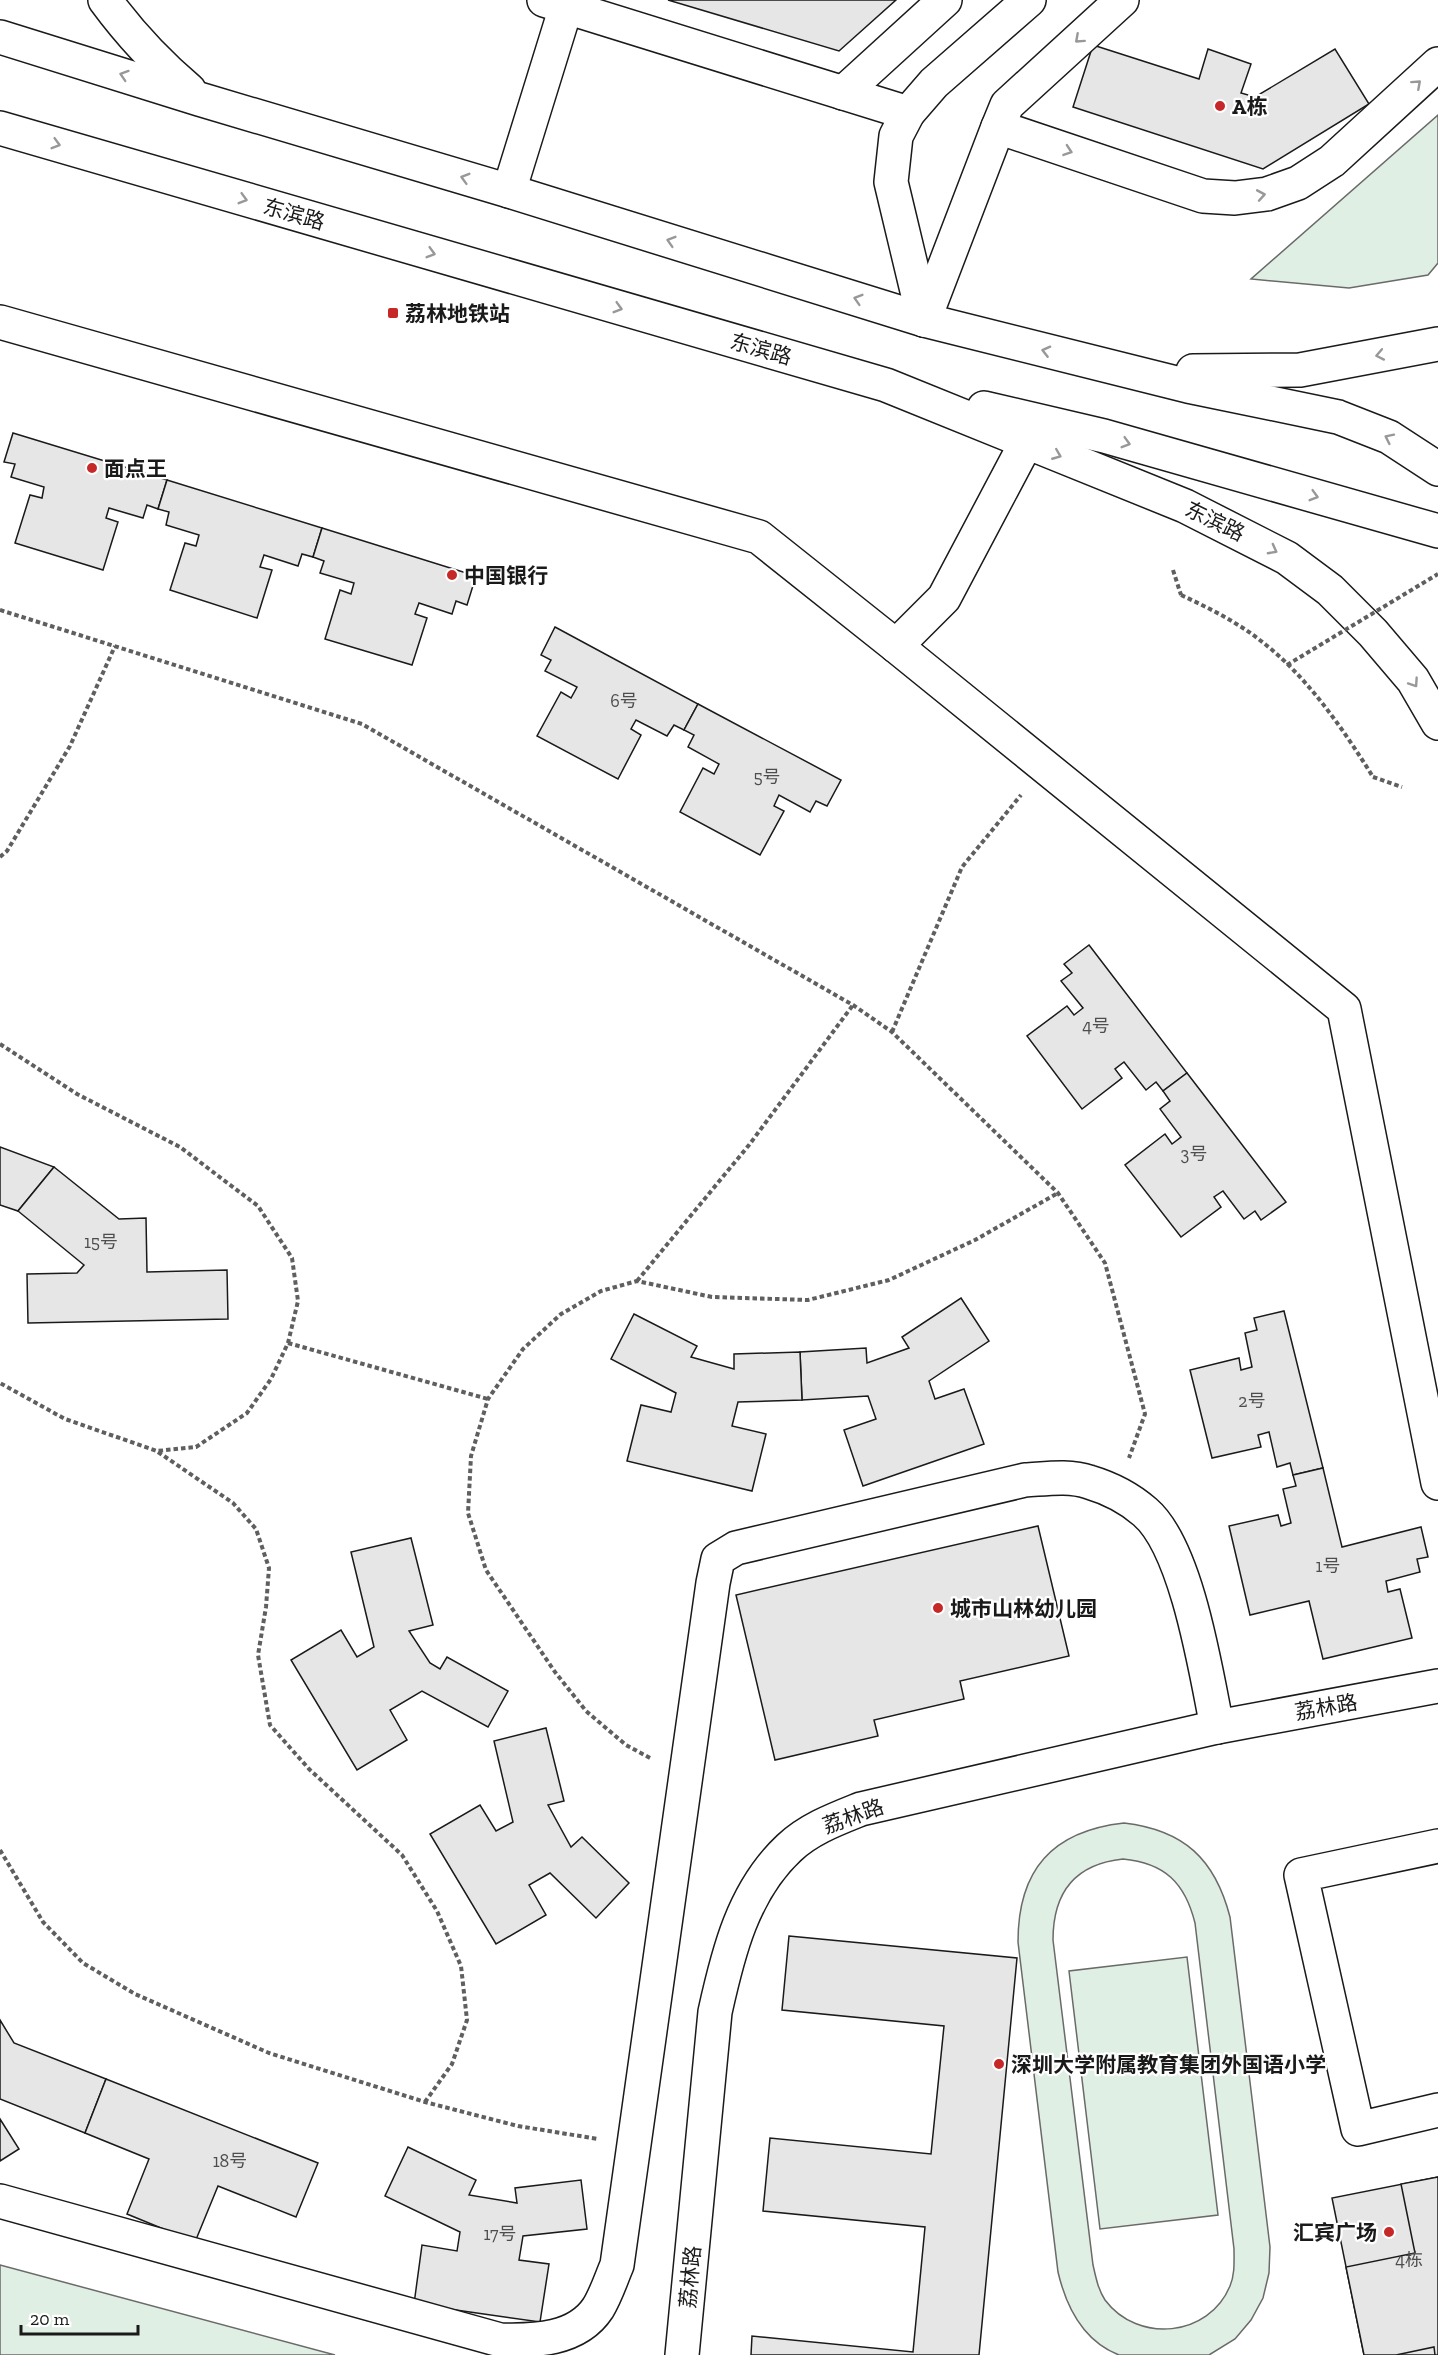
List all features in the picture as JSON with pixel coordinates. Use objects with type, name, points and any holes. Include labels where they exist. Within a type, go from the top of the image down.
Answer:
[{"type":"main road","points":[[105,0],[124,26],[161,66],[200,99]]},
{"type":"main road","points":[[843,93],[945,0]]},
{"type":"main road","points":[[924,320],[891,182],[896,136],[908,113],[934,83],[1029,0]]},
{"type":"main road","points":[[924,320],[1007,105],[1122,0]]},
{"type":"main road","points":[[509,191],[555,3],[908,113]]},
{"type":"main road","points":[[0,37],[509,191],[924,320],[1188,386],[1338,417],[1389,437],[1438,469]]},
{"type":"main road","points":[[998,127],[1203,196],[1235,198],[1267,194],[1298,183],[1332,161],[1438,64]]},
{"type":"main road","name":"东滨路","points":[[0,128],[886,385],[1185,506],[1287,558],[1330,590],[1373,633],[1413,680],[1438,723]]},
{"type":"main road","points":[[0,322],[759,537],[1045,766],[1344,1009],[1438,1483]]},
{"type":"main road","points":[[1102,365],[1210,372],[1300,370],[1438,344]]},
{"type":"main road","points":[[886,385],[1104,436],[1438,531]]},
{"type":"main road","points":[[896,646],[944,598],[1026,443]]},
{"type":"main road","points":[[0,2202],[500,2340],[532,2341],[561,2335],[584,2324],[598,2308],[617,2265],[713,1583],[718,1559],[736,1548],[1025,1480],[1057,1478],[1087,1481],[1116,1493],[1146,1513],[1170,1545],[1198,1633],[1217,1727]]},
{"type":"main road","name":"荔林路","points":[[682,2355],[715,2012],[724,1968],[735,1931],[767,1872],[790,1846],[821,1825],[861,1809],[1217,1727],[1438,1686]]},
{"type":"main road","points":[[1438,1846],[1301,1875],[1358,2129],[1438,2110]]},
{"type":"path","points":[[1173,570],[1181,595],[1238,625],[1263,642],[1287,665],[1346,734],[1373,777],[1402,787]]},
{"type":"path","points":[[1287,665],[1438,574]]},
{"type":"path","points":[[0,610],[362,724],[853,1005],[892,1032],[1058,1193],[1105,1263],[1145,1414],[1116,1493]]},
{"type":"path","points":[[0,857],[7,851],[70,746],[115,646]]},
{"type":"path","points":[[892,1032],[962,867],[1045,766]]},
{"type":"path","points":[[637,1281],[749,1145],[853,1005]]},
{"type":"path","points":[[0,1044],[77,1095],[180,1147],[258,1206],[292,1258],[298,1301],[288,1343],[271,1379],[247,1413],[196,1447],[157,1451]]},
{"type":"path","points":[[685,1777],[627,1745],[586,1711],[555,1672],[486,1570],[468,1513],[471,1456],[488,1399],[523,1349],[561,1314],[601,1291],[637,1281],[712,1297],[808,1300],[889,1280],[975,1240],[1058,1193]]},
{"type":"path","points":[[288,1343],[488,1399]]},
{"type":"path","points":[[0,1383],[65,1419],[157,1451],[233,1503],[256,1529],[269,1568],[266,1607],[258,1655],[270,1725],[309,1769],[402,1855],[437,1911],[461,1966],[467,2020],[452,2064],[425,2102]]},
{"type":"path","points":[[0,1850],[43,1922],[83,1963],[135,1994],[269,2053],[425,2102],[518,2126],[634,2144]]},
{"type":"green space","points":[[1438,115],[1438,263],[1428,275],[1349,288],[1251,279]]},
{"type":"green space","points":[[1124,1823],[1164,1832],[1180,1841],[1194,1851],[1216,1879],[1230,1917],[1270,2247],[1269,2273],[1263,2298],[1251,2320],[1235,2339],[1209,2355],[1119,2355],[1106,2349],[1086,2332],[1071,2310],[1058,2272],[1018,1942],[1020,1917],[1024,1894],[1044,1859],[1059,1845],[1099,1827]],"holes":[[[1123,1859],[1138,1861],[1162,1870],[1171,1877],[1185,1897],[1195,1923],[1234,2249],[1232,2281],[1220,2303],[1206,2316],[1172,2329],[1136,2324],[1119,2314],[1105,2300],[1098,2283],[1093,2265],[1053,1940],[1057,1908],[1070,1883],[1080,1874],[1106,1862]]]},
{"type":"green space","points":[[1187,1957],[1218,2215],[1100,2229],[1069,1971]]},
{"type":"green space","points":[[0,2265],[335,2355],[0,2355]]},
{"type":"building","points":[[668,0],[896,0],[839,51]]},
{"type":"building","name":"A栋","points":[[1093,45],[1199,79],[1208,49],[1251,64],[1241,93],[1255,97],[1335,49],[1369,104],[1263,169],[1073,107]]},
{"type":"building","points":[[13,433],[167,480],[158,509],[147,505],[143,518],[109,508],[106,518],[118,522],[103,570],[15,543],[30,495],[42,498],[44,487],[11,477],[15,464],[4,462]]},
{"type":"building","points":[[167,480],[322,528],[313,557],[302,554],[298,566],[264,555],[260,567],[272,570],[257,618],[170,590],[185,543],[196,546],[199,535],[166,525],[169,512],[158,509]]},
{"type":"building","points":[[322,528],[476,576],[467,605],[456,601],[452,614],[419,603],[415,614],[427,618],[412,665],[325,639],[340,590],[351,594],[354,583],[320,573],[324,561],[313,557]]},
{"type":"building","points":[[555,627],[698,704],[684,730],[674,725],[667,736],[636,720],[631,729],[641,735],[618,779],[537,736],[561,692],[571,698],[577,687],[545,671],[551,660],[541,655]]},
{"type":"building","points":[[698,704],[841,780],[827,806],[816,801],[810,812],[779,795],[774,806],[784,811],[760,855],[680,812],[703,768],[714,774],[719,764],[688,747],[694,735],[684,730]]},
{"type":"building","points":[[1089,945],[1187,1073],[1163,1091],[1156,1082],[1146,1090],[1124,1062],[1115,1069],[1122,1078],[1082,1109],[1027,1036],[1067,1006],[1074,1015],[1083,1008],[1061,981],[1072,973],[1064,964]]},
{"type":"building","points":[[1187,1073],[1286,1202],[1261,1220],[1255,1211],[1244,1219],[1223,1191],[1214,1197],[1221,1207],[1181,1237],[1125,1165],[1165,1134],[1172,1144],[1181,1137],[1160,1109],[1170,1101],[1163,1091]]},
{"type":"building","points":[[0,1147],[54,1167],[18,1211],[0,1205]]},
{"type":"building","points":[[54,1167],[119,1219],[146,1218],[147,1272],[227,1270],[228,1319],[28,1323],[27,1274],[77,1273],[84,1265],[18,1211]]},
{"type":"building","points":[[961,1298],[989,1341],[929,1381],[935,1399],[964,1389],[984,1444],[863,1486],[844,1430],[876,1419],[868,1396],[802,1400],[800,1352],[866,1348],[867,1363],[909,1348],[902,1337]]},
{"type":"building","points":[[1284,1311],[1323,1468],[1293,1475],[1290,1463],[1277,1467],[1269,1432],[1258,1435],[1261,1447],[1212,1458],[1190,1370],[1239,1358],[1241,1370],[1252,1367],[1245,1333],[1257,1330],[1254,1318]]},
{"type":"building","points":[[634,1314],[697,1346],[691,1357],[734,1369],[734,1354],[800,1352],[802,1400],[738,1402],[732,1426],[766,1434],[752,1491],[627,1461],[641,1405],[671,1412],[676,1393],[611,1359]]},
{"type":"building","points":[[1323,1468],[1342,1547],[1421,1527],[1428,1557],[1417,1559],[1420,1572],[1386,1581],[1388,1592],[1400,1589],[1412,1638],[1323,1659],[1309,1601],[1250,1615],[1229,1526],[1278,1515],[1281,1526],[1291,1523],[1283,1489],[1296,1486],[1293,1475]]},
{"type":"building","points":[[1038,1526],[1069,1656],[960,1681],[964,1699],[874,1720],[878,1736],[775,1760],[736,1595]]},
{"type":"building","points":[[411,1538],[433,1625],[409,1631],[430,1663],[440,1669],[447,1657],[508,1691],[488,1727],[422,1691],[390,1710],[407,1740],[357,1770],[291,1660],[341,1630],[357,1657],[374,1647],[351,1552]]},
{"type":"building","points":[[546,1728],[564,1801],[548,1805],[571,1847],[582,1837],[629,1883],[596,1918],[550,1873],[529,1885],[546,1915],[496,1944],[430,1834],[480,1805],[496,1831],[513,1822],[494,1741]]},
{"type":"building","points":[[789,1936],[1017,1958],[979,2355],[751,2355],[752,2336],[913,2352],[925,2227],[763,2211],[770,2138],[931,2154],[944,2026],[782,2010]]},
{"type":"building","points":[[0,2020],[14,2043],[106,2079],[85,2133],[0,2099]]},
{"type":"building","points":[[106,2079],[318,2163],[296,2217],[218,2186],[195,2242],[127,2214],[149,2159],[85,2133]]},
{"type":"building","points":[[0,2119],[19,2149],[0,2161]]},
{"type":"building","points":[[408,2147],[476,2180],[469,2195],[517,2203],[515,2188],[581,2180],[587,2229],[523,2236],[519,2260],[549,2264],[540,2322],[414,2304],[422,2245],[457,2251],[460,2232],[385,2196]]},
{"type":"building","name":"汇宾广场","points":[[1438,2177],[1438,2355],[1364,2355],[1332,2198]]},
{"type":"building","name":"汇宾广场","points":[[1438,2177],[1438,2355],[1435,2355],[1434,2347],[1396,2355],[1364,2355],[1346,2267],[1415,2253],[1401,2184]]},
{"type":"place","name":"A栋","points":[[1220,106]]},
{"type":"place","name":"荔林地铁站","points":[[393,313]]},
{"type":"place","name":"面点王","points":[[92,468]]},
{"type":"place","name":"中国银行","points":[[452,575]]},
{"type":"place","name":"城市山林幼儿园","points":[[938,1608]]},
{"type":"place","name":"深圳大学附属教育集团外国语小学","points":[[999,2064]]},
{"type":"place","name":"汇宾广场","points":[[1389,2232]]}]
